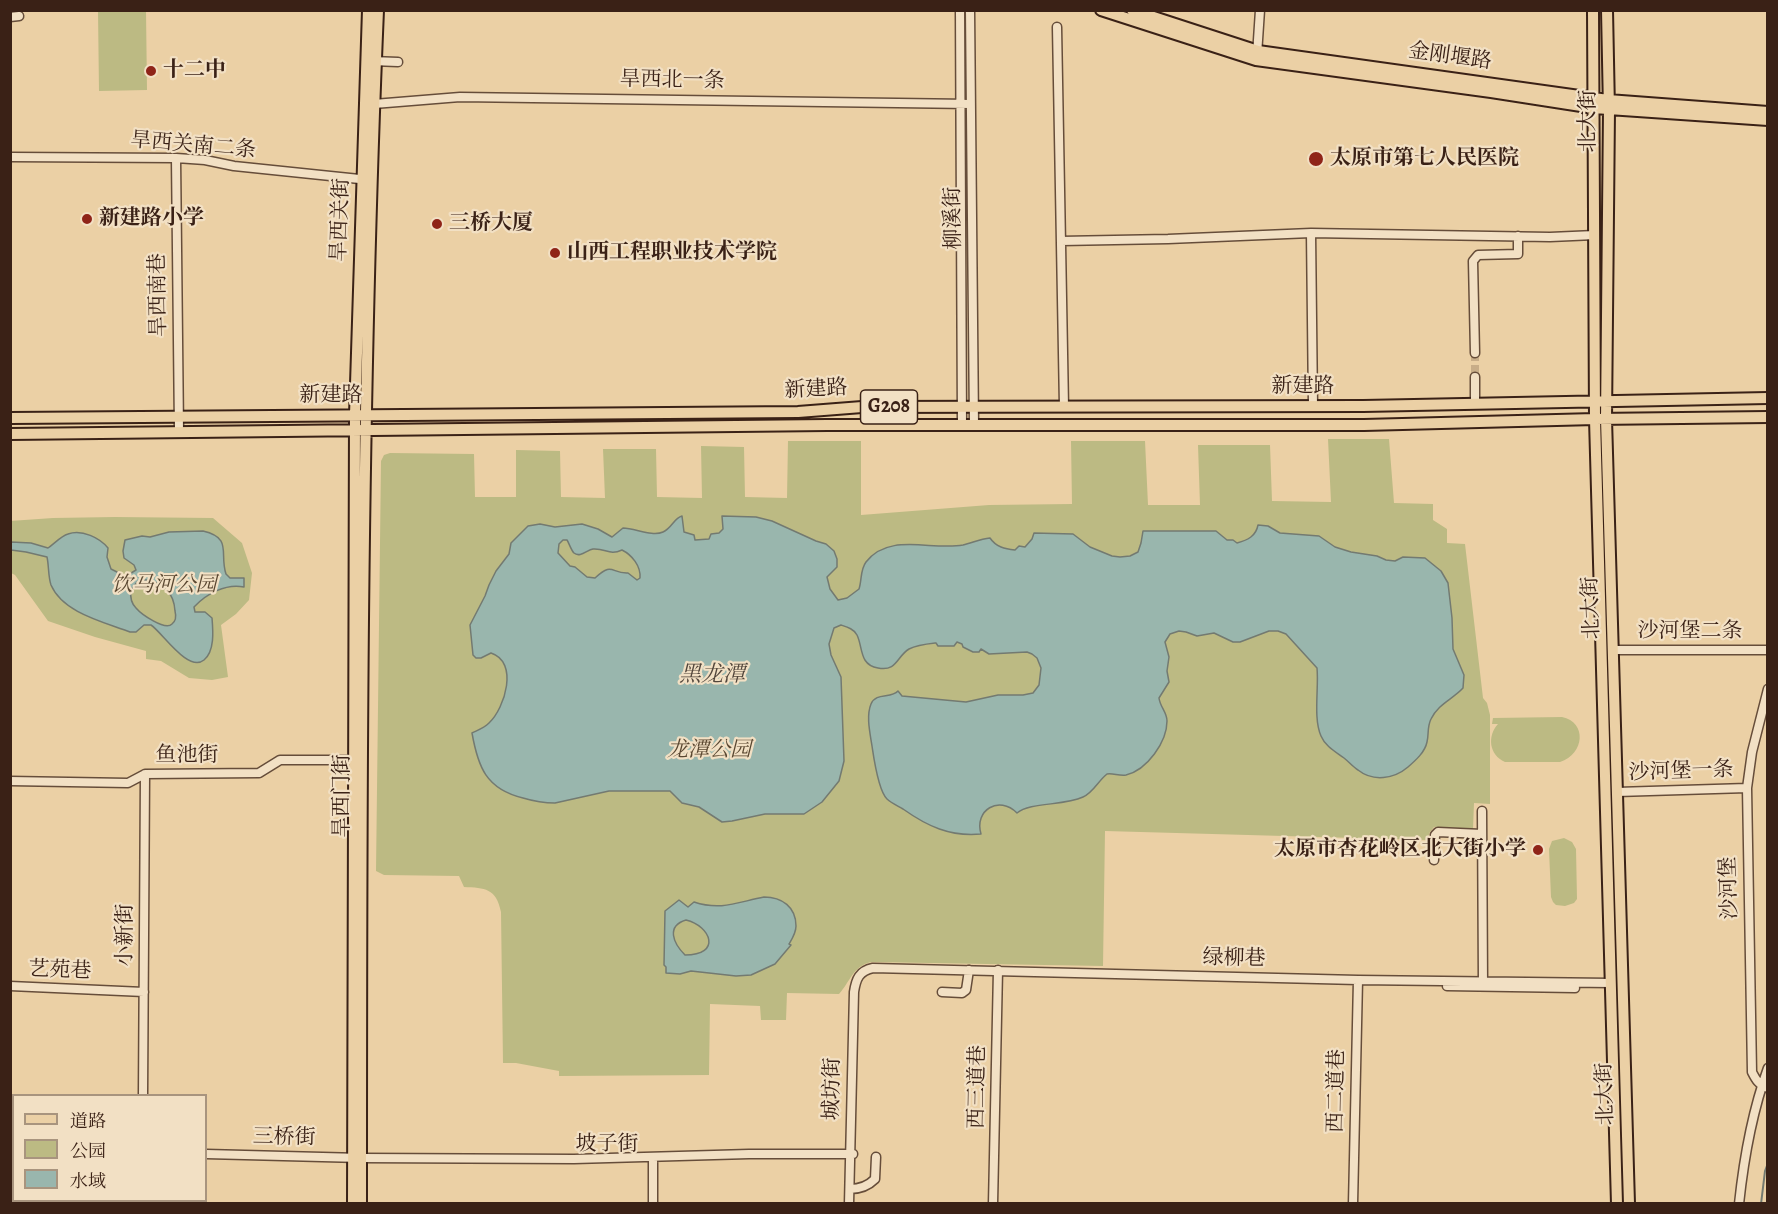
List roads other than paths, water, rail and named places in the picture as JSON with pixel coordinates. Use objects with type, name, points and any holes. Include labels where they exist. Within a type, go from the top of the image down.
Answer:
[{"type":"main road","name":"旱西关街","points":[[367,180],[374,104],[368,10]]},
{"type":"main road","name":"旱西关街","points":[[360,430],[371,61],[378,10]]},
{"type":"main road","points":[[1101,10],[1257,56]]},
{"type":"main road","name":"金刚堰路","points":[[1132,10],[1257,56],[1609,105],[1767,112]]},
{"type":"main road","name":"北大街","points":[[1593,10],[1595,401],[1601,419],[1613,650],[1629,1203]]},
{"type":"main road","name":"北大街","points":[[1601,419],[1607,400],[1609,105],[1607,10]]},
{"type":"main road","points":[[1609,105],[1767,120]]},
{"type":"main road","name":"新建路","points":[[10,418],[798,412],[862,407],[1314,406],[1767,398]]},
{"type":"main road","name":"新建路","points":[[10,434],[827,425],[1352,425],[1767,417]]},
{"type":"main road","points":[[1601,419],[1617,1203]]},
{"type":"main road","name":"旱西门街","points":[[357,1160],[360,430]]},
{"type":"main road","points":[[353,1203],[357,1160]]},
{"type":"main road","points":[[357,1160],[361,1203]]},
{"type":"street","name":"柳溪街","points":[[960,10],[960,104],[968,407]]},
{"type":"street","name":"柳溪街","points":[[968,426],[970,10]]},
{"type":"street","points":[[1257,56],[1260,10]]},
{"type":"street","points":[[1057,27],[1064,407]]},
{"type":"street","points":[[371,61],[398,62]]},
{"type":"street","name":"旱西北一条","points":[[374,104],[460,97],[970,104]]},
{"type":"street","name":"旱西关南二条","points":[[10,157],[176,158],[367,180]]},
{"type":"street","name":"旱西南巷","points":[[176,158],[178,431]]},
{"type":"street","points":[[1061,241],[1311,233],[1550,237],[1595,235]]},
{"type":"street","points":[[1311,233],[1314,406]]},
{"type":"street","points":[[1475,353],[1473,261],[1478,255],[1518,254],[1518,236]]},
{"type":"street","points":[[1475,377],[1475,403]]},
{"type":"street","name":"沙河堡二条","points":[[1613,650],[1767,650]]},
{"type":"street","name":"沙河堡","points":[[1764,1090],[1752,1072],[1747,788],[1752,752],[1767,689]]},
{"type":"street","name":"鱼池街","points":[[10,781],[128,783],[145,774],[259,773],[280,760],[358,760]]},
{"type":"street","name":"小新街","points":[[143,1094],[145,774]]},
{"type":"street","name":"沙河堡一条","points":[[1617,792],[1747,788]]},
{"type":"street","points":[[1482,811],[1483,984]]},
{"type":"street","points":[[1434,860],[1435,835],[1438,832],[1482,834]]},
{"type":"street","points":[[942,992],[962,993],[966,990],[968,973]]},
{"type":"street","name":"绿柳巷","points":[[861,976],[1000,973],[1359,982],[1611,985]]},
{"type":"street","name":"西三道巷","points":[[995,1203],[1000,973]]},
{"type":"street","name":"城坊街","points":[[851,1203],[857,1004],[861,976]]},
{"type":"street","name":"西二道巷","points":[[1355,1203],[1359,982]]},
{"type":"street","name":"艺苑巷","points":[[10,986],[144,992]]},
{"type":"street","points":[[1738,1203],[1750,1126],[1764,1090],[1767,1068]]},
{"type":"street","name":"三桥街","points":[[207,1156],[357,1160]]},
{"type":"street","name":"坡子街","points":[[357,1160],[653,1160],[852,1156]]},
{"type":"street","points":[[851,1189],[863,1187],[875,1179],[876,1157]]},
{"type":"street","points":[[653,1160],[653,1203]]},
{"type":"water","name":"黑龙潭","points":[[682,516],[684,532],[694,535],[695,540],[709,539],[711,534],[719,533],[723,529],[722,516],[756,517],[772,521],[826,544],[834,551],[837,559],[837,567],[827,577],[830,589],[838,600],[847,598],[859,589],[866,562],[886,548],[899,545],[963,545],[990,538],[1001,547],[1015,550],[1019,546],[1025,547],[1034,533],[1073,534],[1090,547],[1120,557],[1138,552],[1143,531],[1216,531],[1227,540],[1237,543],[1251,537],[1258,525],[1268,526],[1280,533],[1319,536],[1335,547],[1386,560],[1395,561],[1403,557],[1425,558],[1441,571],[1448,583],[1453,649],[1464,675],[1463,688],[1434,714],[1429,725],[1426,746],[1414,762],[1390,776],[1383,778],[1370,776],[1354,767],[1323,740],[1317,721],[1317,668],[1286,634],[1269,631],[1240,642],[1233,642],[1214,633],[1197,636],[1179,631],[1170,634],[1165,642],[1169,657],[1167,671],[1169,682],[1159,698],[1167,718],[1166,729],[1160,746],[1148,761],[1126,775],[1107,774],[1090,793],[1075,800],[1030,807],[1017,813],[1003,805],[996,805],[985,812],[981,818],[981,834],[959,834],[939,829],[921,820],[890,802],[884,795],[877,774],[869,730],[871,704],[876,698],[892,695],[898,691],[902,696],[966,702],[998,695],[1033,693],[1039,685],[1041,668],[1037,658],[1027,652],[989,654],[981,649],[979,652],[973,652],[957,642],[954,646],[938,646],[936,643],[909,649],[893,666],[878,668],[865,659],[856,633],[841,625],[834,628],[829,644],[831,655],[841,677],[844,761],[839,781],[822,802],[804,814],[765,814],[722,822],[699,807],[682,803],[670,791],[609,791],[555,803],[527,799],[500,789],[486,775],[481,766],[472,733],[485,726],[495,716],[504,697],[507,675],[500,658],[491,653],[481,658],[473,655],[470,625],[496,571],[509,554],[511,543],[528,526],[540,524],[555,527],[582,524],[612,537],[623,528],[654,533],[663,532]],"holes":[[[567,540],[576,554],[593,549],[611,552],[622,550],[635,561],[640,578],[637,580],[628,573],[609,569],[595,578],[587,577],[575,567],[570,566],[558,553],[559,544]]]},
{"type":"water","points":[[203,531],[212,534],[222,542],[226,574],[230,578],[244,578],[244,587],[223,588],[204,598],[194,607],[195,612],[205,612],[212,618],[213,640],[210,651],[204,660],[198,663],[183,656],[151,625],[144,625],[136,632],[130,632],[74,610],[57,595],[51,585],[47,557],[11,550],[11,542],[31,543],[48,548],[65,535],[85,534],[96,538],[108,548],[107,557],[111,569],[128,575],[136,570],[134,565],[124,558],[125,540],[169,532]],"holes":[[[152,581],[162,586],[172,599],[176,614],[173,623],[169,626],[148,618],[132,602],[131,590],[137,582]]]},
{"type":"water","points":[[771,897],[787,904],[794,913],[795,919],[796,929],[789,944],[791,945],[775,964],[751,975],[736,976],[691,971],[680,974],[666,973],[664,965],[665,911],[679,900],[688,907],[694,902],[721,906]],"holes":[[[686,920],[695,923],[706,934],[709,940],[708,946],[697,954],[685,955],[677,945],[674,931],[676,926]]]},
{"type":"waterway","points":[[1761,1204],[1768,1163]]},
{"type":"tunnel","points":[[1475,353],[1475,377]]},
{"type":"place","name":"十二中","points":[[151,71]]},
{"type":"place","name":"太原市第七人民医院","points":[[1316,159]]},
{"type":"place","name":"新建路小学","points":[[87,219]]},
{"type":"place","name":"三桥大厦","points":[[437,224]]},
{"type":"place","name":"山西工程职业技术学院","points":[[555,253]]},
{"type":"place","name":"太原市杏花岭区北大街小学","points":[[1538,850]]},
{"type":"park label","name":"饮马河公园","points":[[164,586]]},
{"type":"park label","name":"龙潭公园","points":[[709,751]]}]
